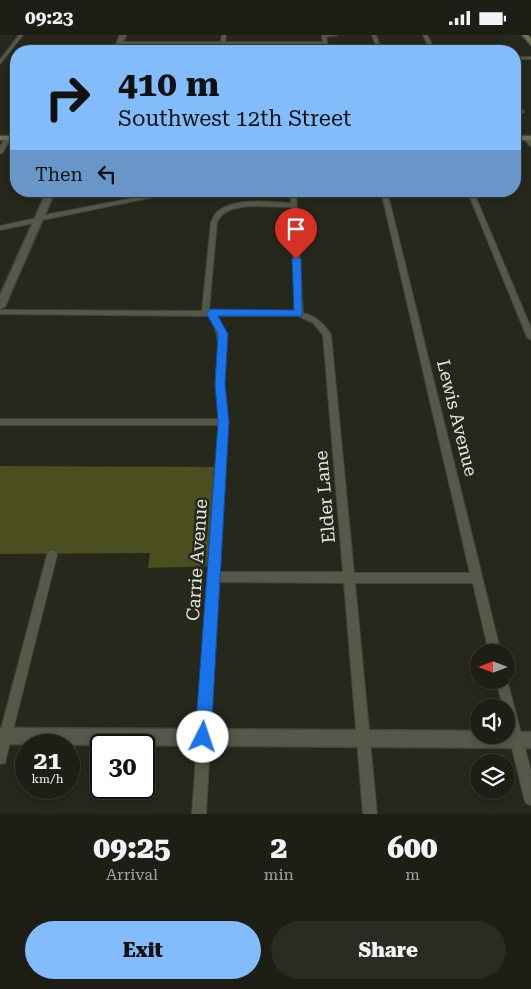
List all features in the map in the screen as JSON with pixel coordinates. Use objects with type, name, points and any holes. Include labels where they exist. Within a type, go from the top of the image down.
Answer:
[{"type":"main road","points":[[525,35],[531,43]]},
{"type":"street","points":[[13,45],[21,35]]},
{"type":"street","points":[[123,35],[120,43],[326,43],[324,35],[336,35]]},
{"type":"street","points":[[223,43],[224,35]]},
{"type":"street","points":[[0,62],[10,49]]},
{"type":"street","points":[[0,152],[8,138]]},
{"type":"street","points":[[0,306],[49,197]]},
{"type":"street","points":[[127,201],[128,197]]},
{"type":"street","points":[[0,227],[148,197]]},
{"type":"street","points":[[0,312],[299,314],[293,197]]},
{"type":"street","name":"Lewis Avenue","points":[[385,197],[493,644]]},
{"type":"street","points":[[472,197],[531,337]]},
{"type":"street","points":[[208,313],[214,222],[219,213],[232,207],[252,204],[294,205]]},
{"type":"street","name":"Carrie Avenue","points":[[199,814],[224,422],[220,384],[223,334],[220,325],[208,313]]},
{"type":"street","name":"Elder Lane","points":[[299,314],[316,321],[327,335],[370,814]]},
{"type":"street","points":[[0,422],[224,422]]},
{"type":"street","points":[[0,758],[3,736],[52,555]]},
{"type":"street","points":[[214,577],[477,578]]},
{"type":"street","points":[[505,689],[524,740],[531,798]]},
{"type":"street","points":[[3,736],[524,740]]},
{"type":"green space","points":[[0,466],[221,467],[215,566],[148,568],[150,553],[0,554]]},
{"type":"route","points":[[203,737],[224,422],[224,406],[220,384],[223,334],[220,325],[211,313],[299,314],[296,259]]}]
